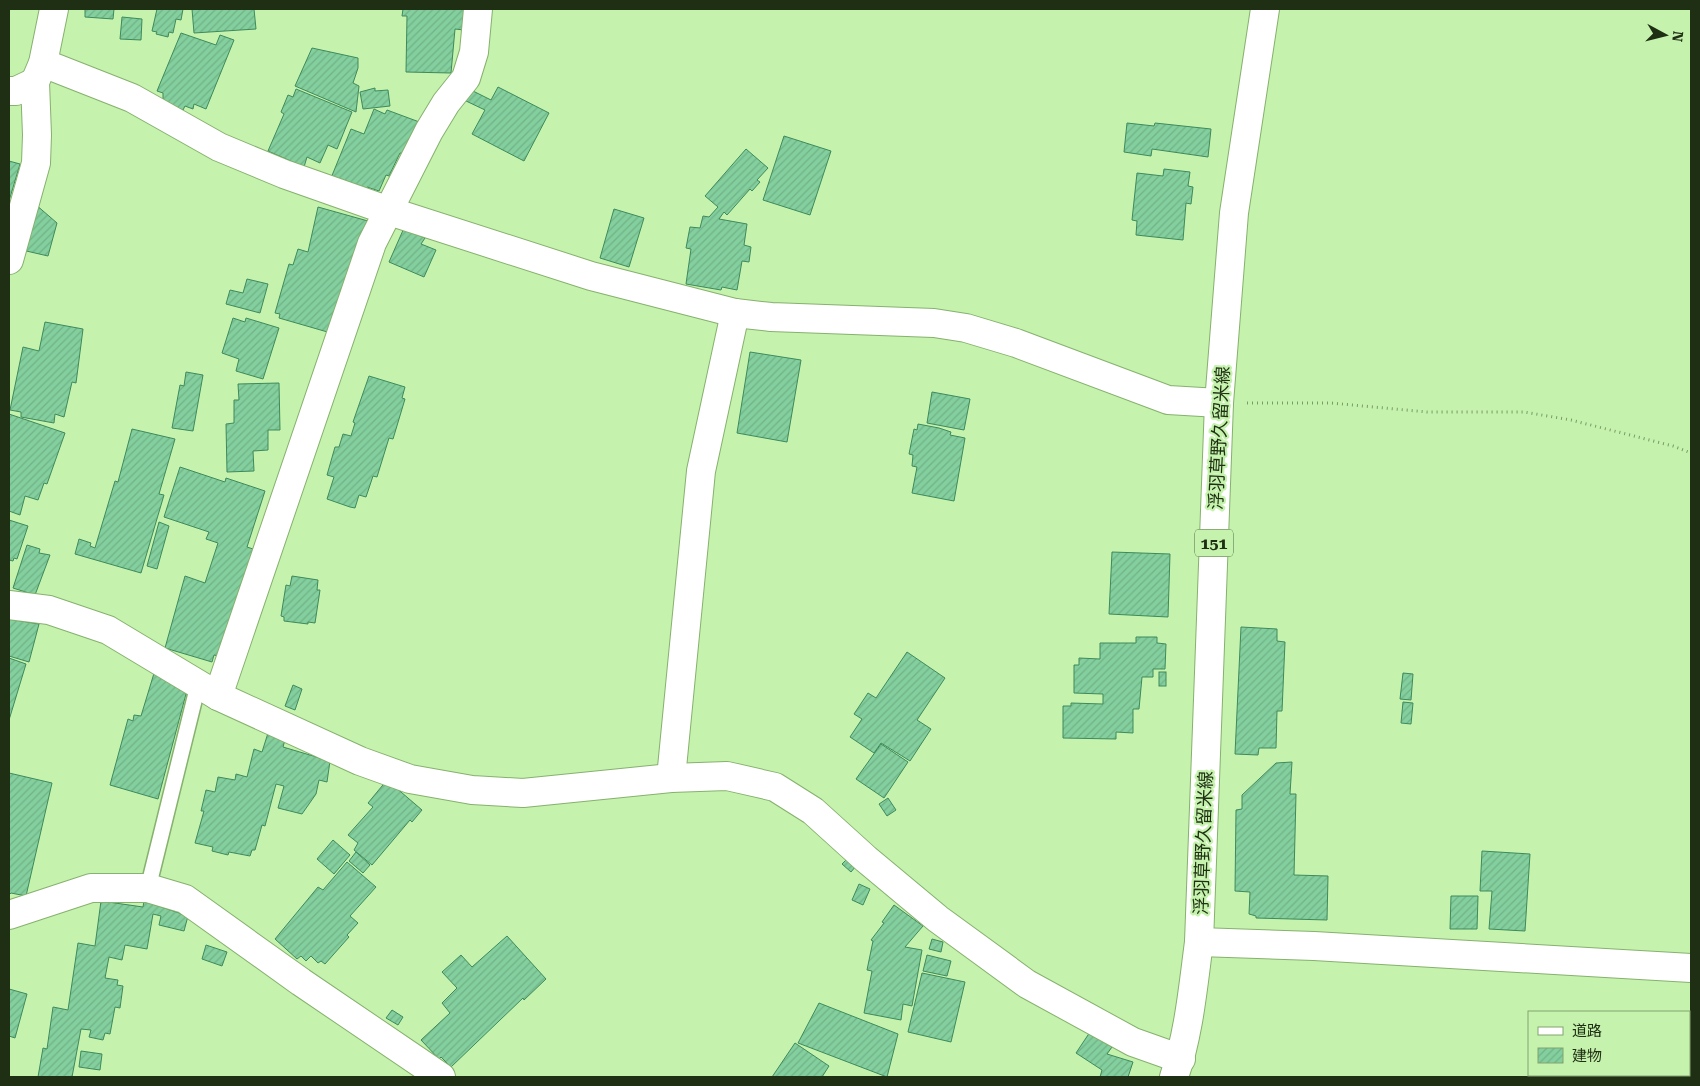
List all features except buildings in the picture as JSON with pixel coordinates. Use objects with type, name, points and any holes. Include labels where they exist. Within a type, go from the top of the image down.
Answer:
[{"type":"street","points":[[9,260],[36,163],[39,73],[54,9]]},
{"type":"street","points":[[208,691],[372,243],[429,130],[446,103],[466,78],[474,52],[478,9]]},
{"type":"street","name":"浮羽草野久留米線","points":[[1177,1068],[1199,942],[1219,403],[1234,214],[1265,9]]},
{"type":"street","points":[[9,91],[16,91],[39,73]]},
{"type":"street","points":[[39,73],[132,98],[219,147],[284,174],[389,211],[591,276],[735,313],[771,317],[934,323],[966,328],[1016,343],[1168,400],[1219,403]]},
{"type":"street","points":[[671,778],[701,471],[735,313]]},
{"type":"street","points":[[9,605],[49,610],[108,630],[208,691],[360,761],[410,779],[472,790],[523,793],[671,778],[727,776],[776,787],[813,811],[866,859],[938,919],[1027,984],[1177,1068]]},
{"type":"street","points":[[9,915],[91,888],[148,888],[185,899],[441,1077]]},
{"type":"street","points":[[1199,942],[1314,946],[1691,968]]},
{"type":"lane","points":[[148,888],[208,691]]},
{"type":"path","points":[[1219,403],[1331,403],[1427,412],[1524,412],[1571,420],[1673,446],[1691,453]]}]
